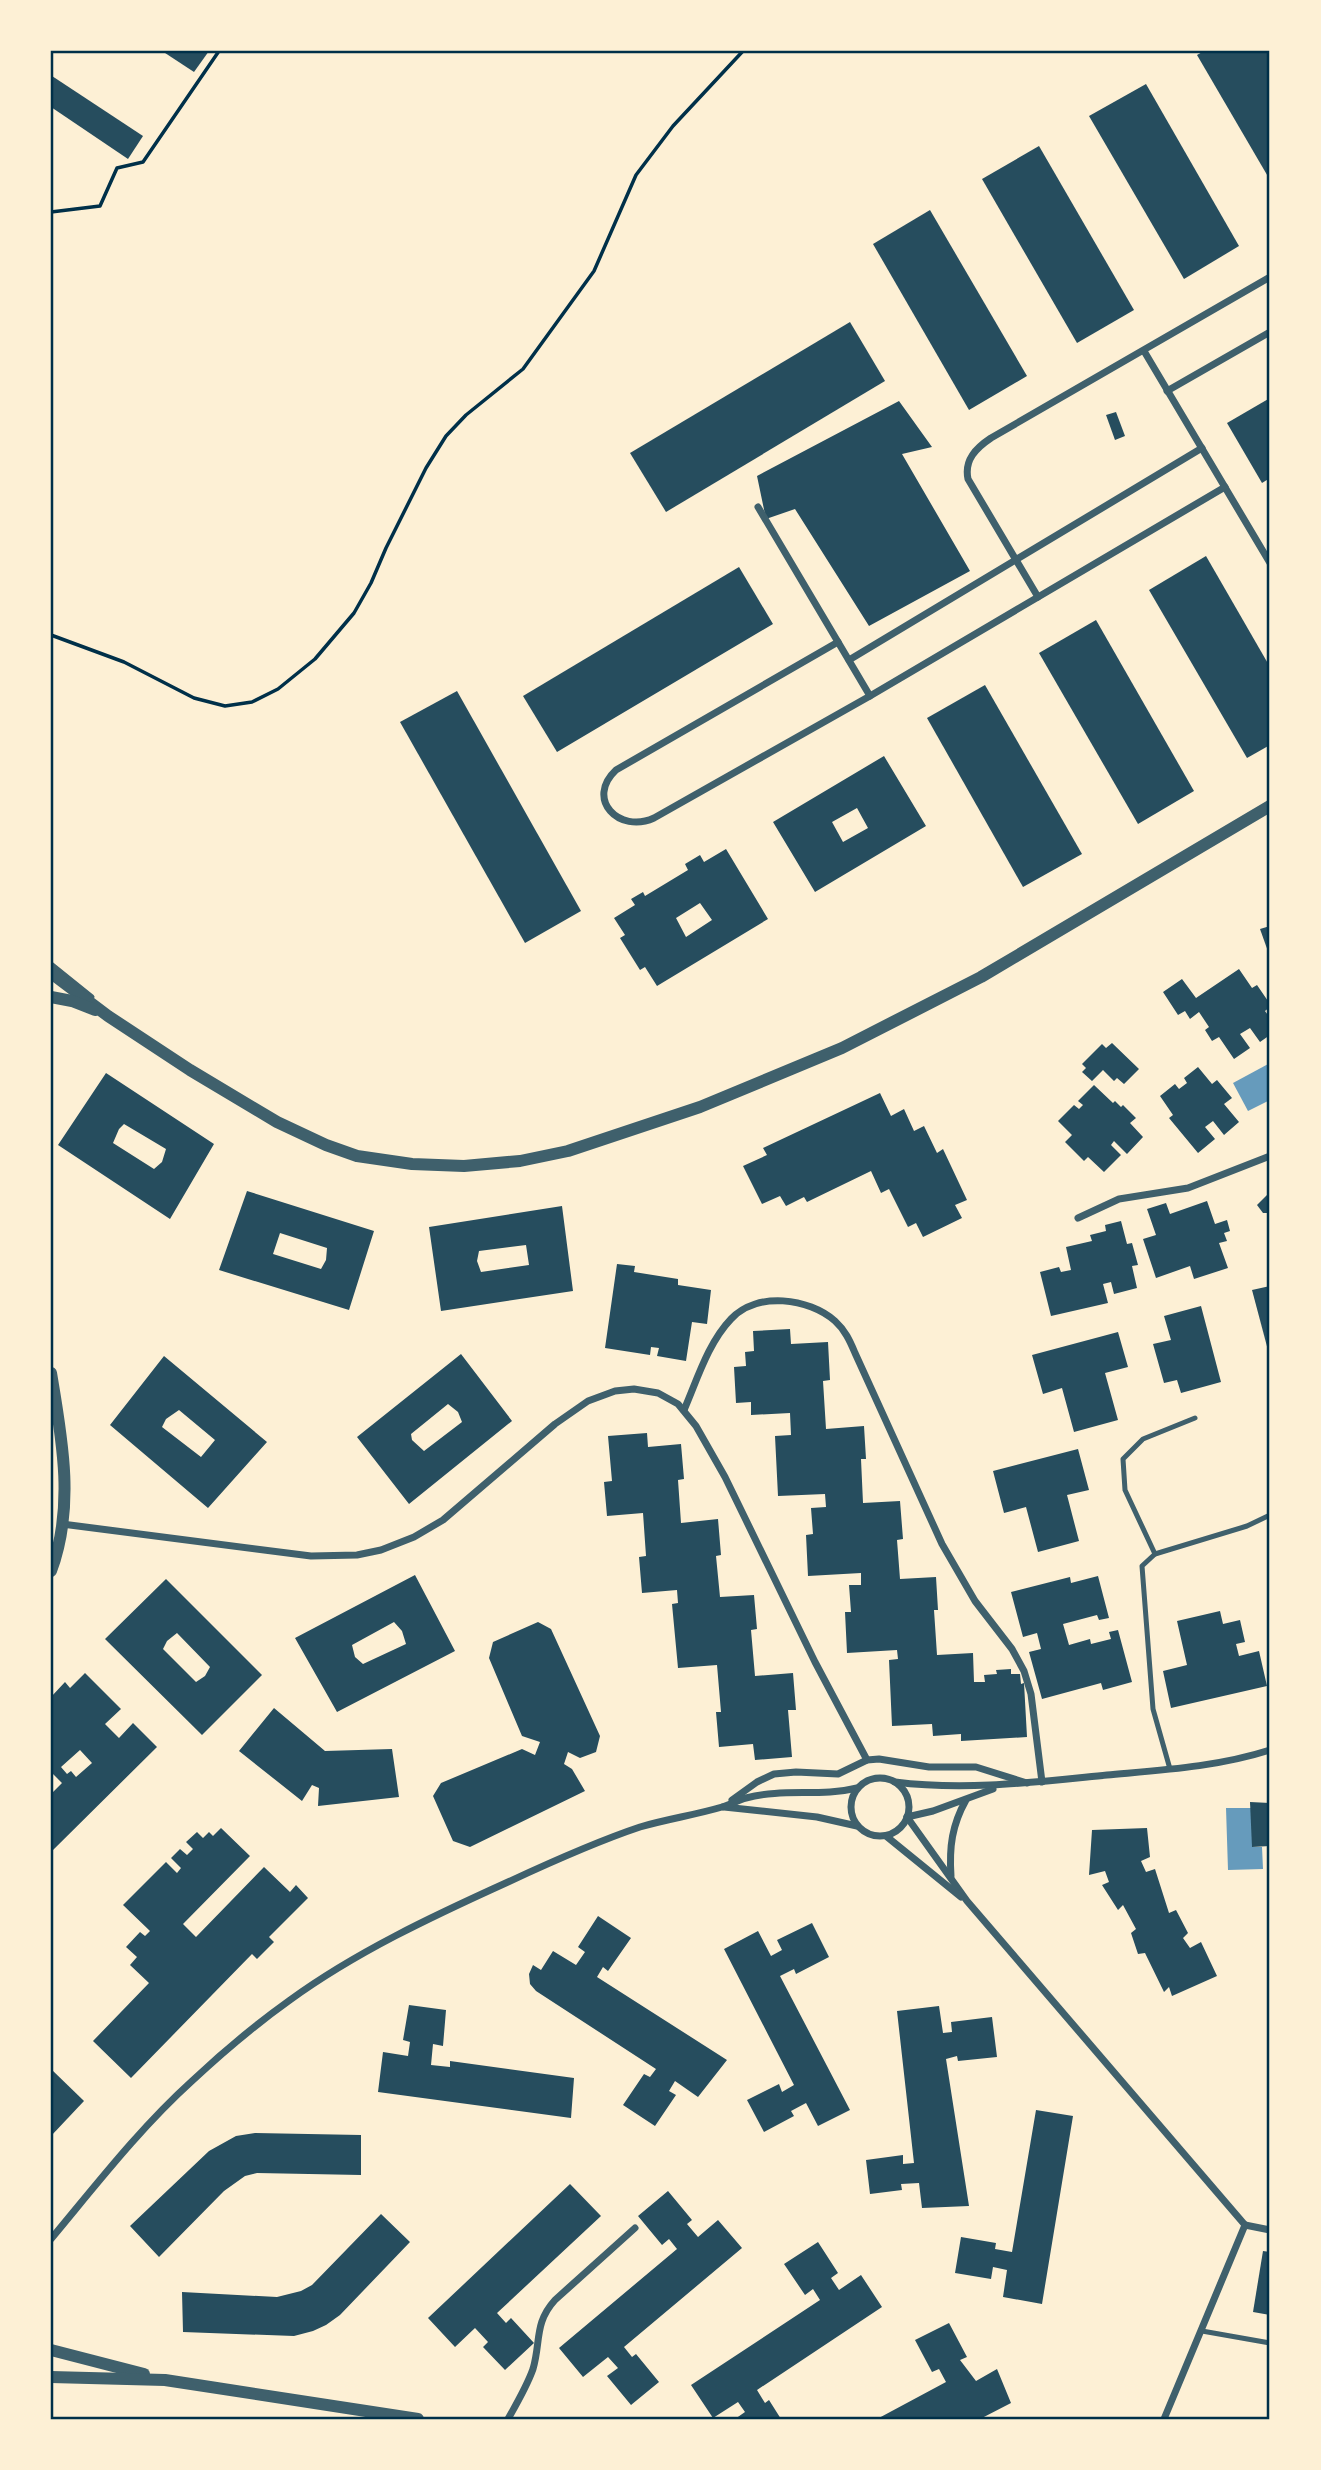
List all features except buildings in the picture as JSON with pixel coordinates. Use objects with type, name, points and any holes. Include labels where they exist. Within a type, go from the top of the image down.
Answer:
[{"type":"street","points":[[1038,597],[968,479],[967,468],[973,455],[991,438],[1270,276]]},
{"type":"street","points":[[1167,391],[1270,332]]},
{"type":"street","points":[[1144,351],[1270,563]]},
{"type":"street","points":[[849,660],[1202,448]]},
{"type":"street","points":[[838,642],[616,770],[604,788],[608,808],[625,822],[633,824],[648,821],[870,696],[1225,487]]},
{"type":"street","points":[[758,507],[870,696]]},
{"type":"street","points":[[51,973],[108,1016],[258,1111],[301,1134],[342,1151],[390,1162],[439,1166],[536,1159],[585,1146],[700,1107],[842,1048],[981,977],[1270,806]]},
{"type":"street","points":[[51,997],[72,1001],[108,1016]]},
{"type":"street","points":[[1078,1218],[1119,1199],[1188,1188],[1270,1156]]},
{"type":"street","points":[[684,1409],[719,1335],[732,1318],[746,1308],[763,1302],[792,1302],[824,1313],[839,1325],[855,1353],[942,1544],[971,1595],[1012,1649],[1024,1671],[1031,1694],[1042,1782]]},
{"type":"street","points":[[51,1373],[63,1449],[65,1503],[56,1527],[51,1571]]},
{"type":"street","points":[[56,1527],[311,1556],[341,1557],[382,1550],[414,1537],[443,1520],[555,1424],[588,1401],[607,1392],[634,1389],[658,1393],[684,1409],[696,1426],[725,1477],[844,1720],[867,1760]]},
{"type":"street","points":[[51,2239],[145,2128],[189,2083],[246,2034],[309,1987],[413,1927],[567,1855],[664,1820],[723,1807],[763,1794],[829,1793],[857,1788],[872,1779],[886,1778],[895,1782],[943,1787],[1000,1786],[1170,1769],[1222,1762],[1270,1750]]},
{"type":"street","points":[[723,1807],[768,1776],[789,1773],[838,1774],[867,1760],[885,1759],[929,1767],[976,1767],[1028,1783]]},
{"type":"street","points":[[723,1807],[817,1817],[857,1826],[876,1836],[886,1836],[903,1825],[907,1817],[908,1798],[895,1782]]},
{"type":"street","points":[[907,1817],[1000,1786]]},
{"type":"street","points":[[857,1788],[850,1807],[857,1826]]},
{"type":"street","points":[[951,1877],[952,1830],[967,1799]]},
{"type":"street","points":[[907,1817],[967,1902],[1245,2225],[1270,2230]]},
{"type":"street","points":[[886,1836],[967,1902]]},
{"type":"street","points":[[1164,2419],[1245,2225]]},
{"type":"street","points":[[508,2419],[533,2368],[539,2327],[546,2312],[555,2300],[635,2228]]},
{"type":"street","points":[[51,2350],[165,2380],[418,2419]]},
{"type":"street","points":[[51,2377],[165,2380]]},
{"type":"lane","points":[[51,964],[88,992],[108,1016]]},
{"type":"lane","points":[[1155,1554],[1125,1490],[1123,1459],[1143,1439],[1195,1418]]},
{"type":"lane","points":[[1170,1769],[1153,1709],[1142,1566],[1155,1554],[1247,1526],[1270,1515]]},
{"type":"lane","points":[[1202,2331],[1270,2343]]},
{"type":"path","points":[[51,212],[100,206],[117,168],[143,162],[219,51]]},
{"type":"path","points":[[51,635],[124,662],[194,698],[225,706],[251,702],[278,689],[315,659],[354,613],[425,468],[446,436],[466,415],[523,369],[594,271],[636,175],[673,127],[743,51]]},
{"type":"water","points":[[1270,1063],[1270,1100],[1248,1111],[1233,1083]]},
{"type":"water","points":[[1226,1808],[1251,1808],[1253,1847],[1262,1847],[1263,1869],[1228,1870]]}]
